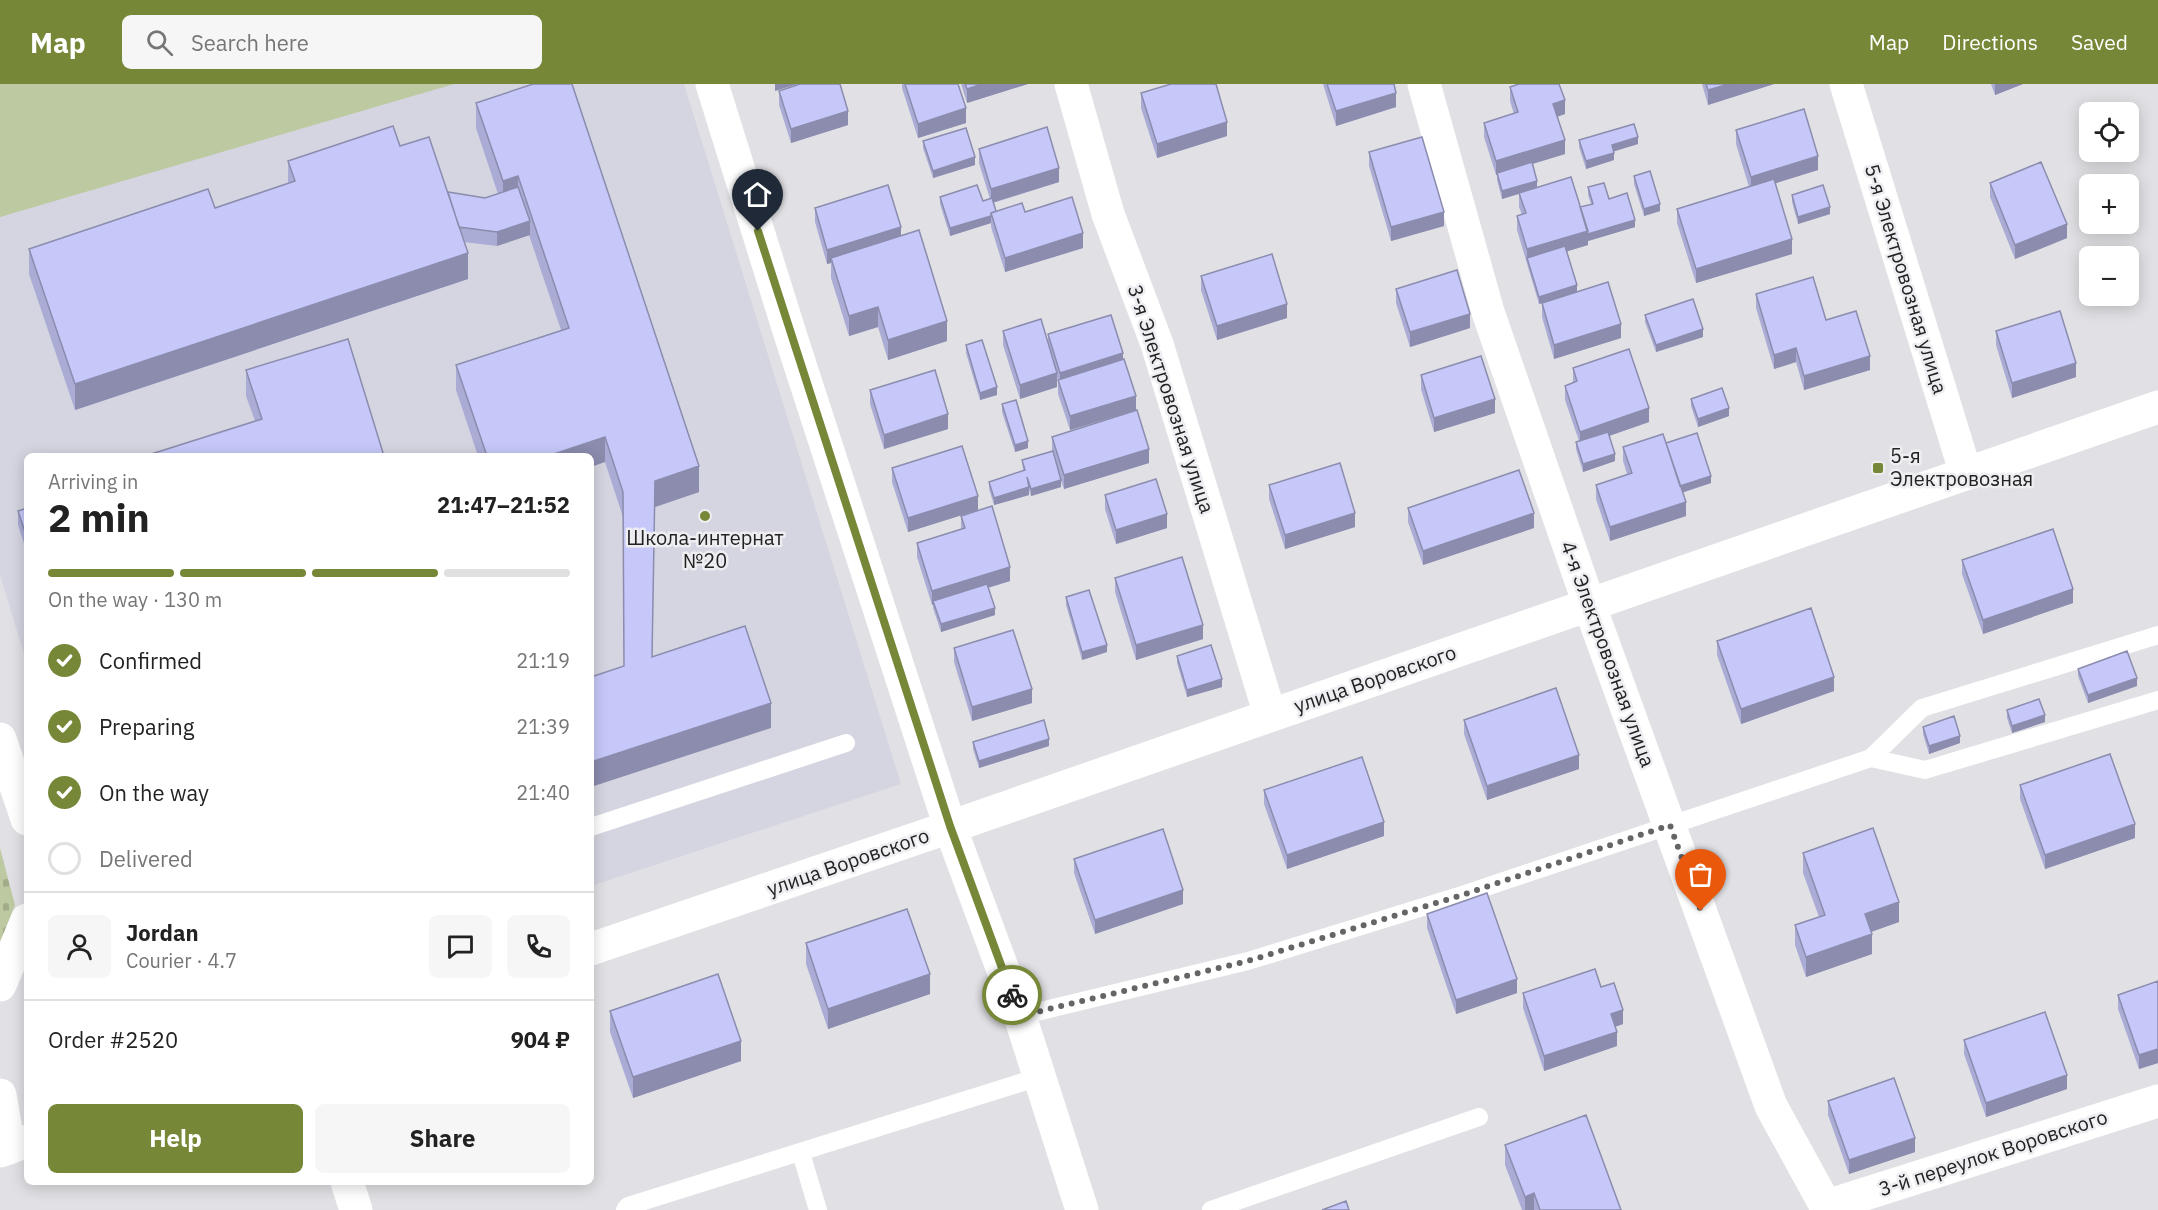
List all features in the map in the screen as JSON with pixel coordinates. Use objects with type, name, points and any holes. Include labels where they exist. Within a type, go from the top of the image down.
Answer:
[{"type":"street","points":[[712,84],[791,337],[950,826],[1020,1016],[1082,1210]]},
{"type":"street","name":"3-я Электровозная улица","points":[[1071,84],[1108,214],[1157,344],[1270,715]]},
{"type":"street","name":"4-я Электровозная улица","points":[[1424,84],[1488,312],[1770,1106],[1828,1208]]},
{"type":"street","name":"5-я Электровозная улица","points":[[1846,84],[1966,474]]},
{"type":"street","name":"улица Воровского","points":[[594,948],[2158,407]]},
{"type":"street","points":[[0,739],[24,810]]},
{"type":"street","points":[[0,986],[24,927]]},
{"type":"street","points":[[0,1095],[12,1146]]},
{"type":"street","name":"3-й переулок Воровского","points":[[1828,1208],[2158,1101]]},
{"type":"street","points":[[348,1185],[356,1210]]},
{"type":"lane","points":[[1020,1016],[1248,961],[1462,895],[1870,758],[1922,708],[2158,635]]},
{"type":"lane","points":[[1870,758],[1925,770],[2158,700]]},
{"type":"lane","points":[[594,826],[846,743]]},
{"type":"lane","points":[[625,1210],[628,1206],[1039,1077]]},
{"type":"lane","points":[[1211,1210],[1479,1117]]},
{"type":"lane","points":[[801,1153],[818,1210]]},
{"type":"shaded area","name":"Школа-интернат №20","points":[[0,84],[684,84],[901,784],[594,885],[594,453],[24,453],[24,654],[0,575]]},
{"type":"green space","points":[[0,84],[454,84],[0,217]]},
{"type":"green space","points":[[0,848],[15,905],[0,943]]},
{"type":"building","points":[[533,84],[572,84],[699,466],[655,481],[652,657],[745,626],[771,703],[594,761],[594,676],[624,666],[623,492],[605,437],[557,453],[486,453],[456,365],[569,328],[518,176],[503,181],[476,103]]},
{"type":"building","points":[[800,84],[840,84],[848,111],[791,129],[779,91]]},
{"type":"building","points":[[905,84],[958,84],[966,108],[918,124]]},
{"type":"building","points":[[965,84],[982,84],[967,89]]},
{"type":"building","points":[[1171,84],[1216,84],[1227,122],[1157,144],[1141,93]]},
{"type":"building","points":[[1327,84],[1394,84],[1396,93],[1336,111]]},
{"type":"building","points":[[1519,84],[1559,84],[1565,100],[1553,104],[1565,140],[1496,161],[1484,123],[1518,112],[1510,87]]},
{"type":"building","points":[[1706,84],[1729,84],[1708,90]]},
{"type":"building","points":[[1804,109],[1818,156],[1751,177],[1736,130]]},
{"type":"building","points":[[1634,124],[1638,137],[1612,145],[1614,153],[1586,161],[1579,140]]},
{"type":"building","points":[[393,126],[400,146],[429,137],[468,253],[75,384],[29,249],[208,189],[215,208],[295,181],[288,161]]},
{"type":"building","points":[[1047,127],[1059,168],[991,189],[979,149]]},
{"type":"building","points":[[966,128],[975,157],[933,171],[923,141]]},
{"type":"building","points":[[1422,137],[1444,212],[1391,227],[1369,152]]},
{"type":"building","points":[[1532,162],[1537,181],[1502,191],[1497,173]]},
{"type":"building","points":[[2041,162],[2067,224],[2015,245],[1990,183]]},
{"type":"building","points":[[1650,171],[1660,204],[1644,209],[1634,176]]},
{"type":"building","points":[[1571,177],[1588,231],[1527,249],[1517,216],[1526,213],[1519,193]]},
{"type":"building","points":[[1774,179],[1792,239],[1696,269],[1677,209]]},
{"type":"building","points":[[1604,183],[1609,199],[1627,193],[1635,220],[1588,234],[1580,207],[1593,204],[1588,187]]},
{"type":"building","points":[[888,185],[901,227],[827,250],[815,208]]},
{"type":"building","points":[[977,185],[983,201],[992,198],[996,211],[991,213],[991,216],[950,228],[940,197]]},
{"type":"building","points":[[1823,185],[1830,207],[1798,217],[1792,195]]},
{"type":"building","points":[[518,187],[530,221],[497,232],[459,227],[448,192],[485,198]]},
{"type":"building","points":[[1072,197],[1083,233],[1005,258],[991,213],[1022,203],[1025,212]]},
{"type":"building","points":[[919,230],[947,321],[888,340],[878,307],[849,316],[831,258]]},
{"type":"building","points":[[1565,246],[1577,285],[1539,297],[1527,258]]},
{"type":"building","points":[[1272,254],[1287,304],[1217,326],[1201,276]]},
{"type":"building","points":[[1457,270],[1470,314],[1410,332],[1396,289]]},
{"type":"building","points":[[1813,277],[1826,320],[1856,311],[1870,356],[1804,376],[1796,348],[1774,355],[1756,294]]},
{"type":"building","points":[[1608,282],[1621,324],[1554,345],[1542,303]]},
{"type":"building","points":[[1693,299],[1703,329],[1656,345],[1645,315]]},
{"type":"building","points":[[2060,311],[2076,363],[2012,383],[1996,331]]},
{"type":"building","points":[[1111,315],[1123,353],[1060,373],[1048,334]]},
{"type":"building","points":[[1041,319],[1057,373],[1020,385],[1003,331]]},
{"type":"building","points":[[348,339],[383,453],[154,453],[262,419],[246,370]]},
{"type":"building","points":[[982,340],[997,387],[980,393],[966,345]]},
{"type":"building","points":[[1629,349],[1649,408],[1580,432],[1565,386],[1577,381],[1573,368]]},
{"type":"building","points":[[1481,356],[1495,399],[1434,418],[1421,375]]},
{"type":"building","points":[[1124,359],[1136,396],[1070,416],[1058,380]]},
{"type":"building","points":[[935,370],[948,414],[884,435],[870,390]]},
{"type":"building","points":[[1722,388],[1729,408],[1698,419],[1691,399]]},
{"type":"building","points":[[1016,400],[1028,441],[1015,445],[1002,404]]},
{"type":"building","points":[[1137,410],[1149,449],[1064,475],[1052,437]]},
{"type":"building","points":[[1608,432],[1615,454],[1583,464],[1576,442]]},
{"type":"building","points":[[1697,433],[1711,476],[1680,486],[1666,443]]},
{"type":"building","points":[[1663,434],[1686,502],[1610,527],[1596,485],[1632,473],[1623,447]]},
{"type":"building","points":[[962,446],[978,496],[908,518],[892,468]]},
{"type":"building","points":[[1053,451],[1061,480],[1031,489],[1027,477],[1029,487],[994,498],[989,482],[1025,470],[1022,460]]},
{"type":"building","points":[[1340,463],[1355,513],[1285,535],[1269,485]]},
{"type":"building","points":[[1519,470],[1534,513],[1423,551],[1408,508]]},
{"type":"building","points":[[1156,479],[1167,514],[1116,530],[1105,495]]},
{"type":"building","points":[[992,506],[1010,567],[932,591],[917,543],[965,528],[961,516]]},
{"type":"building","points":[[24,509],[24,529],[18,511]]},
{"type":"building","points":[[2053,529],[2073,589],[1983,620],[1962,560]]},
{"type":"building","points":[[1182,557],[1203,625],[1136,645],[1115,578]]},
{"type":"building","points":[[987,584],[995,608],[941,624],[933,601]]},
{"type":"building","points":[[1089,590],[1107,645],[1082,652],[1066,597]]},
{"type":"building","points":[[1811,608],[1834,677],[1741,709],[1717,641]]},
{"type":"building","points":[[1013,630],[1032,689],[972,707],[954,648]]},
{"type":"building","points":[[1211,645],[1222,679],[1187,690],[1177,656]]},
{"type":"building","points":[[2127,651],[2137,678],[2088,695],[2078,669]]},
{"type":"building","points":[[1556,688],[1579,755],[1487,786],[1464,720]]},
{"type":"building","points":[[2039,699],[2045,715],[2012,726],[2007,710]]},
{"type":"building","points":[[1954,716],[1960,736],[1929,746],[1923,727]]},
{"type":"building","points":[[1044,720],[1049,739],[979,761],[973,742]]},
{"type":"building","points":[[2110,754],[2135,824],[2045,855],[2020,785]]},
{"type":"building","points":[[1362,757],[1384,822],[1287,855],[1264,790]]},
{"type":"building","points":[[1873,828],[1899,902],[1865,914],[1872,934],[1806,957],[1795,925],[1825,915],[1803,853]]},
{"type":"building","points":[[1163,829],[1183,890],[1095,920],[1074,859]]},
{"type":"building","points":[[1487,893],[1517,979],[1456,1000],[1427,914]]},
{"type":"building","points":[[907,909],[930,974],[828,1009],[806,943]]},
{"type":"building","points":[[1595,969],[1601,987],[1614,983],[1623,1010],[1611,1014],[1617,1032],[1544,1056],[1523,993]]},
{"type":"building","points":[[718,974],[741,1041],[633,1077],[610,1011]]},
{"type":"building","points":[[2158,981],[2158,1049],[2139,1055],[2118,995]]},
{"type":"building","points":[[2045,1012],[2067,1075],[1986,1103],[1964,1040]]},
{"type":"building","points":[[1894,1078],[1915,1138],[1849,1160],[1828,1101]]},
{"type":"building","points":[[1586,1115],[1621,1210],[1540,1210],[1534,1193],[1525,1197],[1505,1145]]},
{"type":"building","points":[[1346,1201],[1349,1210],[1322,1210]]},
{"type":"way so far","points":[[1012,995],[1020,1016],[1248,961],[1462,895],[1670,825],[1701,911]]},
{"type":"place","name":"5-я Электровозная","points":[[1878,468]]},
{"type":"place","name":"Школа-интернат №20","points":[[705,516]]},
{"type":"route","points":[[758,231],[950,826],[1012,995]]}]
